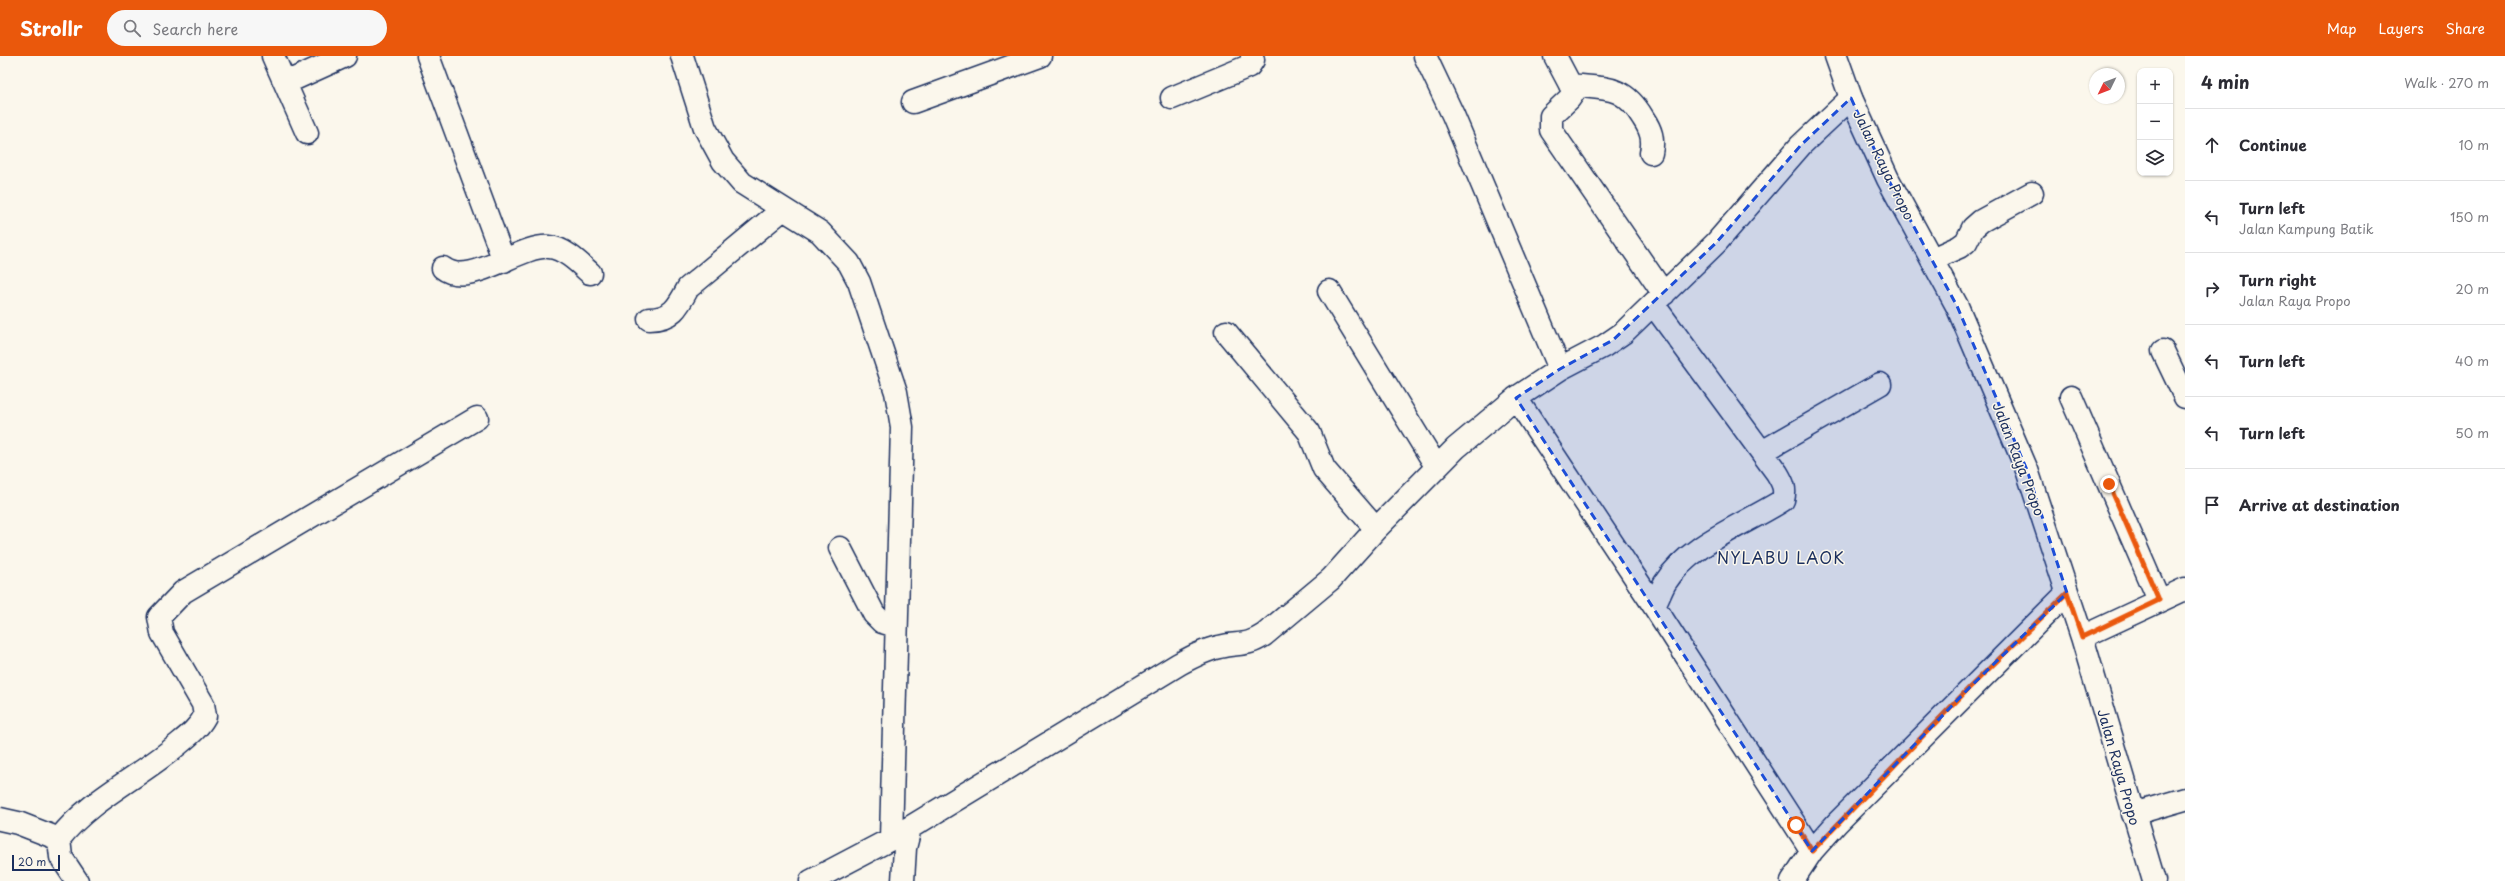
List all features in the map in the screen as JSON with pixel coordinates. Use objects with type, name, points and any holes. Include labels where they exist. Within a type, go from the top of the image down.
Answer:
[{"type":"street","points":[[273,56],[307,133]]},
{"type":"street","points":[[282,76],[292,80],[345,56]]},
{"type":"street","points":[[428,56],[504,261]]},
{"type":"street","points":[[682,56],[705,128],[723,160],[742,183],[782,210],[820,232],[850,263],[859,282],[896,392],[902,427],[891,839]]},
{"type":"street","points":[[1172,98],[1249,66],[1253,60],[1252,56]]},
{"type":"street","points":[[1425,56],[1453,115],[1560,369]]},
{"type":"street","points":[[1555,56],[1574,92],[1573,96],[1551,116],[1552,130],[1658,299],[1784,486],[1783,500],[1724,531],[1688,559],[1665,584],[1654,606]]},
{"type":"street","name":"Jalan Raya Propo","points":[[1836,56],[1851,98],[1888,179],[1957,306],[2027,470],[2082,637],[2154,881]]},
{"type":"street","points":[[913,102],[1024,58]]},
{"type":"street","points":[[1570,85],[1611,89],[1622,93],[1635,104],[1646,123],[1653,140],[1651,153]]},
{"type":"street","points":[[811,881],[910,828],[1200,653],[1221,646],[1253,642],[1331,579],[1436,466],[1516,398],[1560,369],[1613,340],[1658,299],[1737,222],[1801,145],[1851,98]]},
{"type":"street","points":[[1932,259],[1959,247],[1966,242],[1973,228],[1981,221],[2032,193]]},
{"type":"street","points":[[649,319],[662,319],[670,314],[680,302],[688,288],[782,210]]},
{"type":"street","points":[[443,268],[448,273],[460,274],[504,261],[534,249],[549,246],[565,253],[590,273]]},
{"type":"street","points":[[1329,291],[1436,466]]},
{"type":"street","points":[[1226,332],[1309,432],[1324,469],[1376,529]]},
{"type":"street","points":[[2163,351],[2185,397]]},
{"type":"street","points":[[1762,452],[1880,384]]},
{"type":"street","points":[[2071,397],[2159,600]]},
{"type":"street","points":[[1516,398],[1654,606],[1812,851]]},
{"type":"street","points":[[68,879],[61,857],[59,839],[71,823],[101,799],[154,764],[200,726],[205,716],[203,704],[162,633],[159,617],[183,592],[477,418]]},
{"type":"street","points":[[840,548],[874,614],[882,622],[896,626]]},
{"type":"street","points":[[2082,637],[2185,589]]},
{"type":"street","points":[[1792,881],[1812,851],[1969,688],[2067,593]]},
{"type":"street","points":[[2133,814],[2185,799]]},
{"type":"street","points":[[0,819],[18,823],[59,839]]},
{"type":"street","points":[[903,881],[906,848],[910,828]]},
{"type":"highlighted area","points":[[1851,98],[1888,179],[1957,306],[2027,470],[2067,593],[1969,688],[1812,851],[1516,398],[1560,369],[1613,340],[1716,243],[1801,145]]},
{"type":"district","name":"NYLABU LAOK","points":[[1781,557]]},
{"type":"route","points":[[1796,825],[1812,851],[1837,823],[1969,688],[2067,593],[2082,637],[2159,600],[2109,484]]}]
